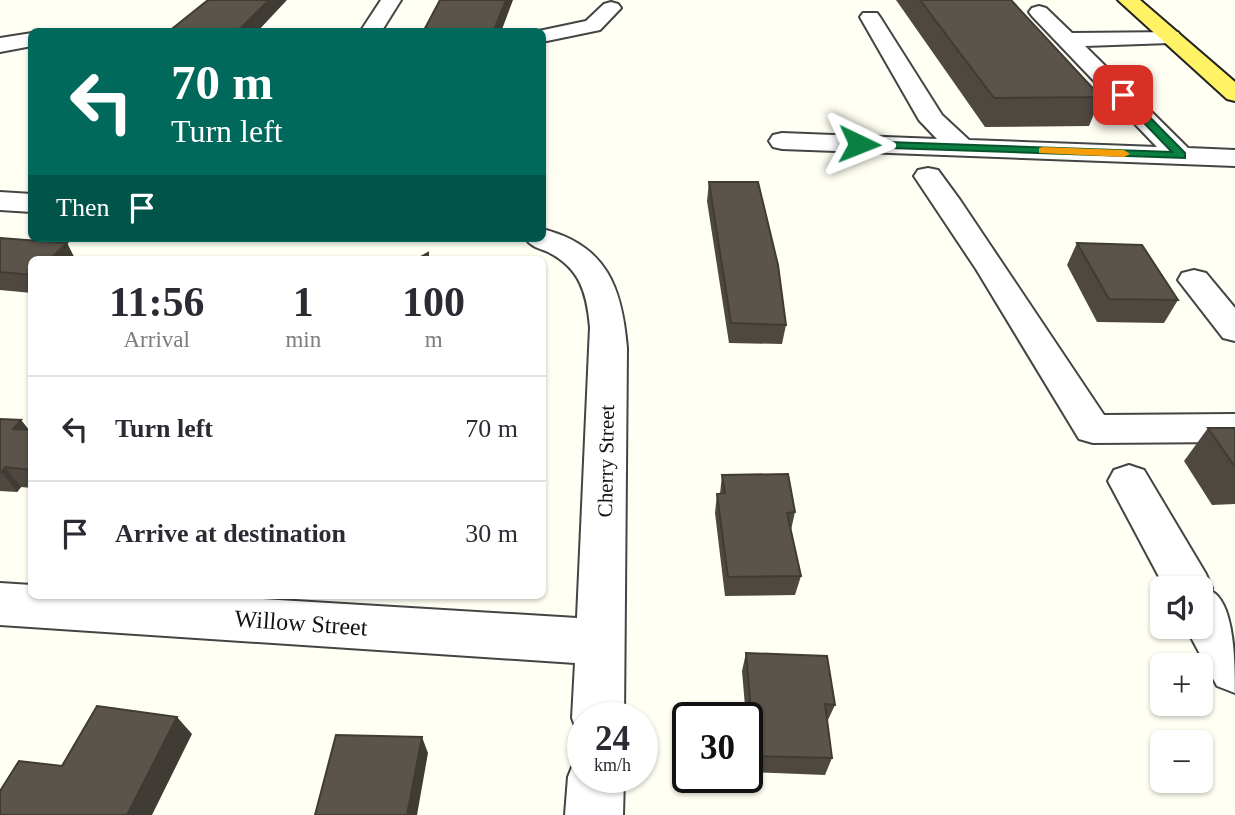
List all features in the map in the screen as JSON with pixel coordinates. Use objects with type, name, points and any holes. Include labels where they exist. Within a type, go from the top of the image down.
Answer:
[{"type":"main road","points":[[1128,0],[1235,94]]},
{"type":"street","points":[[373,28],[391,0]]},
{"type":"street","points":[[546,35],[593,26],[611,8]]},
{"type":"street","points":[[1039,12],[1181,156]]},
{"type":"street","points":[[870,17],[932,121],[962,148]]},
{"type":"street","points":[[1067,40],[1170,37]]},
{"type":"street","points":[[0,45],[28,40]]},
{"type":"street","points":[[782,141],[1235,158]]},
{"type":"street","points":[[928,176],[971,234],[1003,290],[1093,429],[1235,428]]},
{"type":"street","points":[[0,201],[28,203]]},
{"type":"street","name":"Cherry Street","points":[[546,241],[579,255],[597,278],[607,313],[609,348],[599,702]]},
{"type":"street","points":[[1194,280],[1235,330]]},
{"type":"street","points":[[1129,481],[1182,576]]},
{"type":"street","name":"Willow Street","points":[[0,604],[601,642]]},
{"type":"street","points":[[1213,631],[1235,669]]},
{"type":"street","points":[[594,815],[595,793]]},
{"type":"building","points":[[208,0],[269,0],[241,28],[173,28]]},
{"type":"building","points":[[440,0],[506,0],[495,28],[425,28]]},
{"type":"building","points":[[920,0],[1011,0],[1101,97],[994,98]]},
{"type":"building","points":[[709,182],[758,182],[778,265],[786,325],[731,323]]},
{"type":"building","points":[[0,238],[67,243],[53,256],[28,256],[28,275],[0,272]]},
{"type":"building","points":[[1077,243],[1142,245],[1178,300],[1109,299]]},
{"type":"building","points":[[0,419],[21,420],[13,429],[28,430],[28,470],[5,467],[0,472]]},
{"type":"building","points":[[1208,428],[1235,428],[1235,467]]},
{"type":"building","points":[[788,474],[795,512],[787,513],[801,576],[728,577],[717,494],[725,493],[722,475]]},
{"type":"building","points":[[746,653],[827,656],[835,705],[825,704],[832,758],[763,756],[763,702],[750,702]]},
{"type":"building","points":[[97,706],[177,717],[127,815],[0,815],[0,791],[19,761],[62,766]]},
{"type":"building","points":[[336,735],[422,737],[407,815],[315,815]]},
{"type":"slow traffic","points":[[1043,151],[1124,154]]},
{"type":"route","points":[[859,144],[1181,156],[1123,95]]}]
